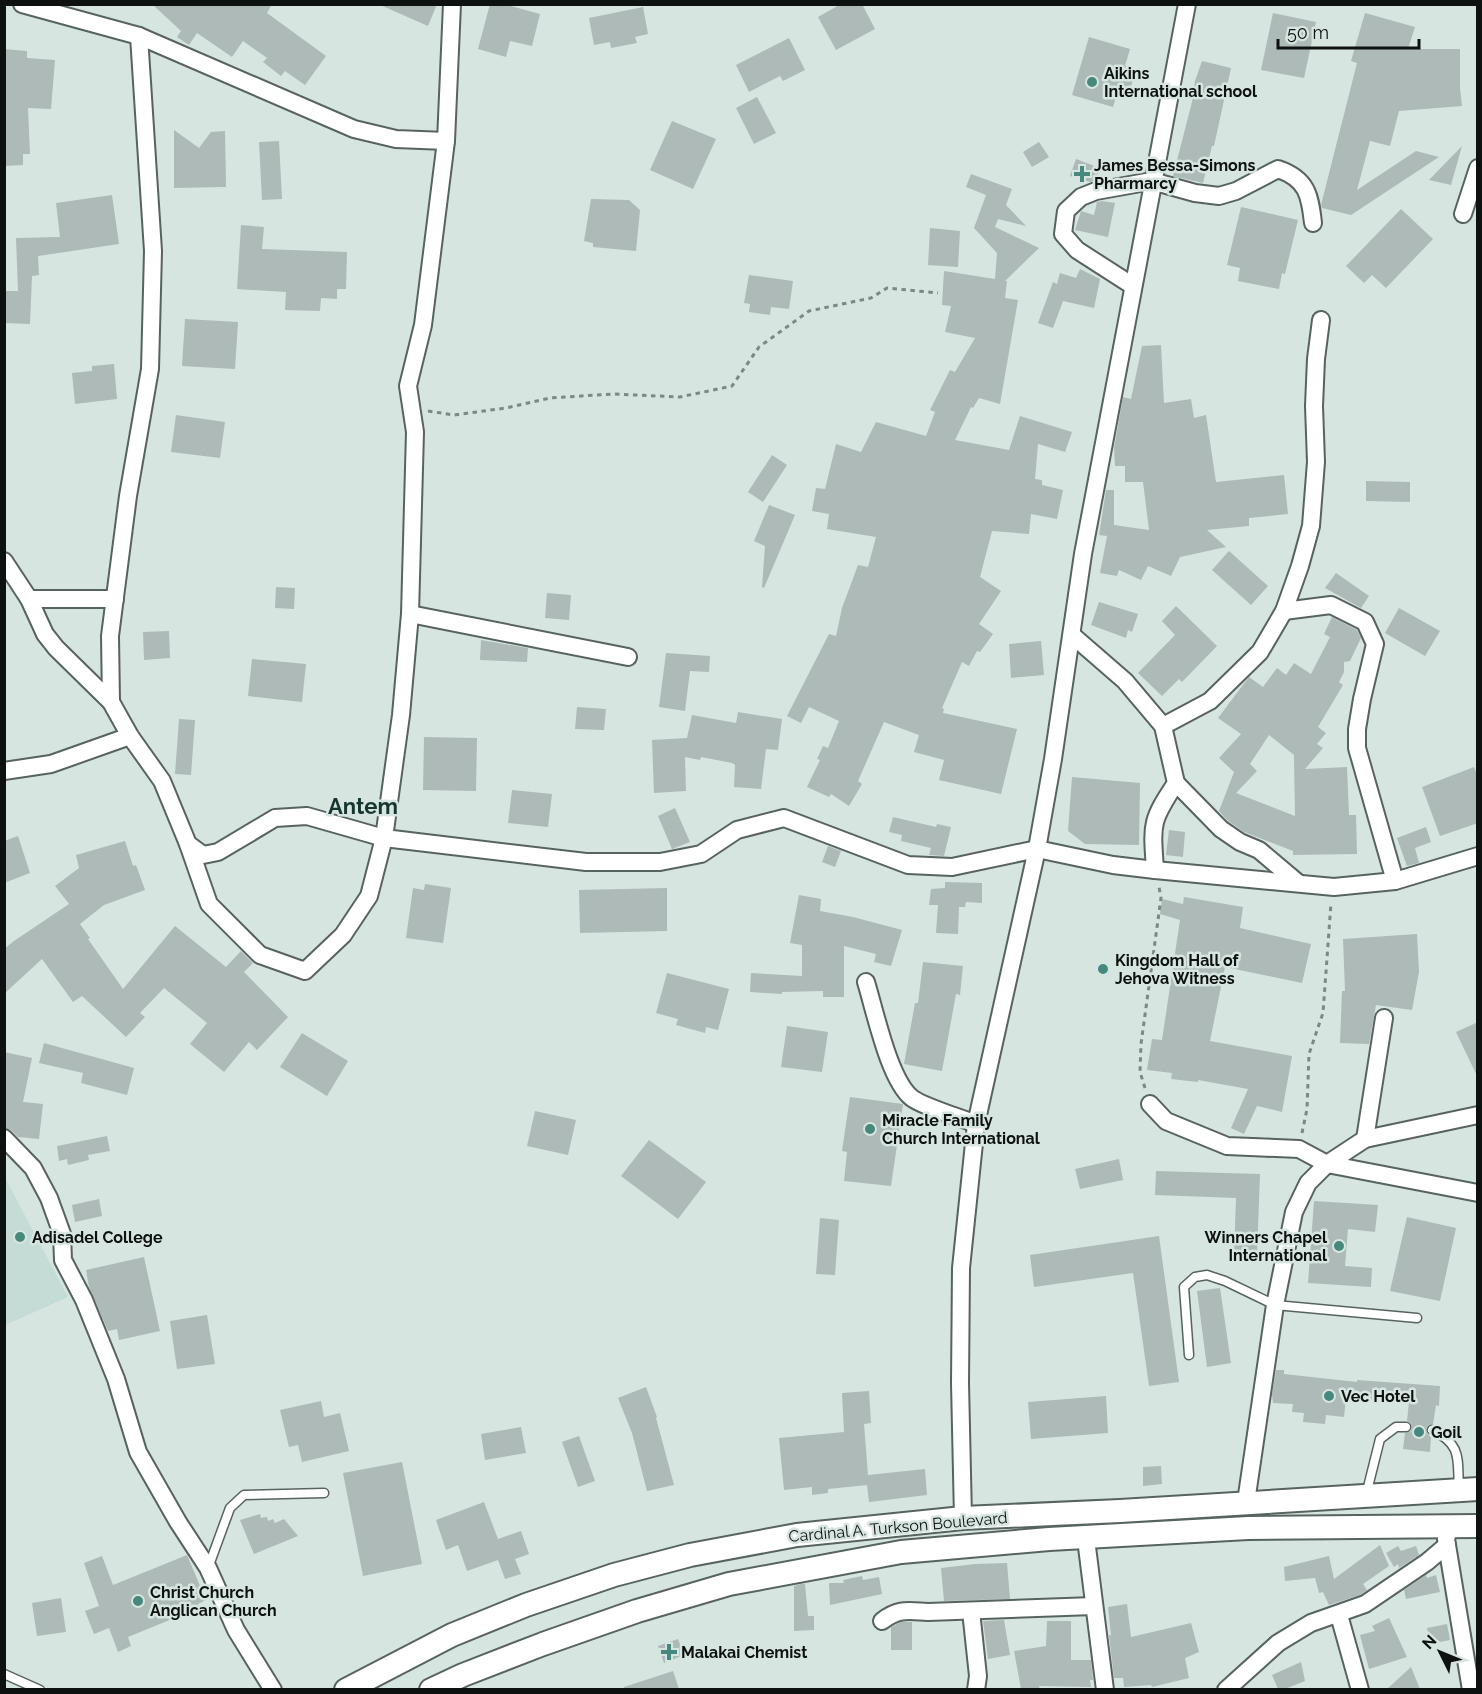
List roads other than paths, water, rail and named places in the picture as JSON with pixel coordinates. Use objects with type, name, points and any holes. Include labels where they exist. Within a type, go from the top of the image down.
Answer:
[{"type":"street","points":[[22,4],[139,36],[354,129],[396,139],[447,141]]},
{"type":"street","points":[[4,561],[29,599],[45,634],[56,648],[111,702],[130,736],[162,781],[209,904],[260,955],[304,971],[343,934],[369,896],[384,838],[401,715],[410,614],[415,432],[408,386],[423,325],[447,141],[452,4]]},
{"type":"street","points":[[963,1518],[960,1383],[962,1268],[976,1124],[1037,849],[1053,759],[1083,554],[1186,4]]},
{"type":"street","points":[[111,702],[110,636],[128,496],[150,369],[153,251],[139,36]]},
{"type":"street","points":[[1463,214],[1478,168]]},
{"type":"street","points":[[1133,286],[1077,250],[1063,234],[1066,211],[1081,196],[1152,181],[1195,193],[1219,196],[1236,191],[1278,169],[1291,174],[1310,195],[1313,223]]},
{"type":"street","points":[[1163,726],[1210,701],[1260,652],[1284,611],[1311,526],[1316,445],[1314,406],[1316,359],[1321,320]]},
{"type":"street","points":[[29,599],[115,599]]},
{"type":"street","points":[[1284,611],[1331,605],[1365,622],[1375,644],[1362,699],[1357,748],[1395,881]]},
{"type":"street","points":[[410,614],[628,657]]},
{"type":"street","points":[[1072,635],[1125,681],[1163,726],[1176,783],[1221,829],[1240,842],[1259,850],[1297,882]]},
{"type":"street","points":[[4,771],[51,764],[130,736]]},
{"type":"street","points":[[1155,870],[1152,831],[1154,820],[1176,783]]},
{"type":"street","points":[[188,844],[203,855],[218,852],[275,818],[308,816],[384,838],[586,861],[660,862],[700,854],[737,830],[784,818],[908,865],[952,867],[1037,849],[1113,865],[1334,887],[1395,881],[1478,856]]},
{"type":"street","points":[[867,982],[892,1066],[902,1088],[913,1099],[976,1124]]},
{"type":"street","points":[[1365,1139],[1384,1018]]},
{"type":"street","points":[[1150,1104],[1166,1121],[1227,1146],[1299,1149],[1327,1164],[1478,1193]]},
{"type":"street","points":[[1246,1502],[1275,1305],[1294,1212],[1308,1183],[1327,1164],[1365,1139],[1478,1115]]},
{"type":"street","points":[[4,1138],[33,1168],[49,1198],[62,1234],[63,1260],[84,1300],[116,1379],[138,1452],[178,1522],[208,1568],[236,1630],[273,1689]]},
{"type":"street","name":"Cardinal A. Turkson Boulevard","points":[[346,1689],[452,1635],[526,1605],[614,1575],[690,1555],[797,1535],[963,1518],[1468,1490]]},
{"type":"street","points":[[1061,1514],[1062,1539]]},
{"type":"street","name":"Cardinal A. Turkson Boulevard","points":[[431,1689],[513,1655],[626,1614],[729,1584],[901,1552],[1062,1539],[1248,1528],[1449,1536],[1478,1526]]},
{"type":"street","points":[[1226,1689],[1278,1643],[1311,1623],[1365,1604],[1427,1562],[1449,1536]]},
{"type":"street","points":[[1449,1536],[1471,1689]]},
{"type":"street","points":[[1086,1539],[1105,1689]]},
{"type":"street","points":[[882,1621],[893,1613],[904,1610],[928,1612],[1094,1606]]},
{"type":"street","points":[[970,1611],[978,1676],[976,1689]]},
{"type":"street","points":[[1339,1615],[1360,1689]]},
{"type":"lane","points":[[1189,1355],[1184,1287],[1195,1277],[1207,1275],[1275,1305],[1416,1318]]},
{"type":"lane","points":[[1366,1496],[1380,1439],[1396,1427],[1406,1427]]},
{"type":"lane","points":[[1432,1430],[1448,1438],[1457,1451],[1468,1490]]},
{"type":"lane","points":[[208,1568],[230,1508],[244,1495],[324,1493]]},
{"type":"lane","points":[[4,1674],[40,1689]]},
{"type":"place","name":"Aikins International school","points":[[1092,82]]},
{"type":"place","name":"James Bessa-Simons Pharmarcy","points":[[1082,174]]},
{"type":"place","name":"Kingdom Hall of Jehova Witness","points":[[1103,969]]},
{"type":"place","name":"Miracle Family Church International","points":[[870,1129]]},
{"type":"place","name":"Adisadel College","points":[[20,1237]]},
{"type":"place","name":"Winners Chapel International","points":[[1339,1246]]},
{"type":"place","name":"Vec Hotel","points":[[1329,1396]]},
{"type":"place","name":"Goil","points":[[1419,1432]]},
{"type":"place","name":"Christ Church Anglican Church","points":[[138,1601]]},
{"type":"place","name":"Malakai Chemist","points":[[669,1652]]},
{"type":"district","name":"Antem","points":[[363,806]]}]
